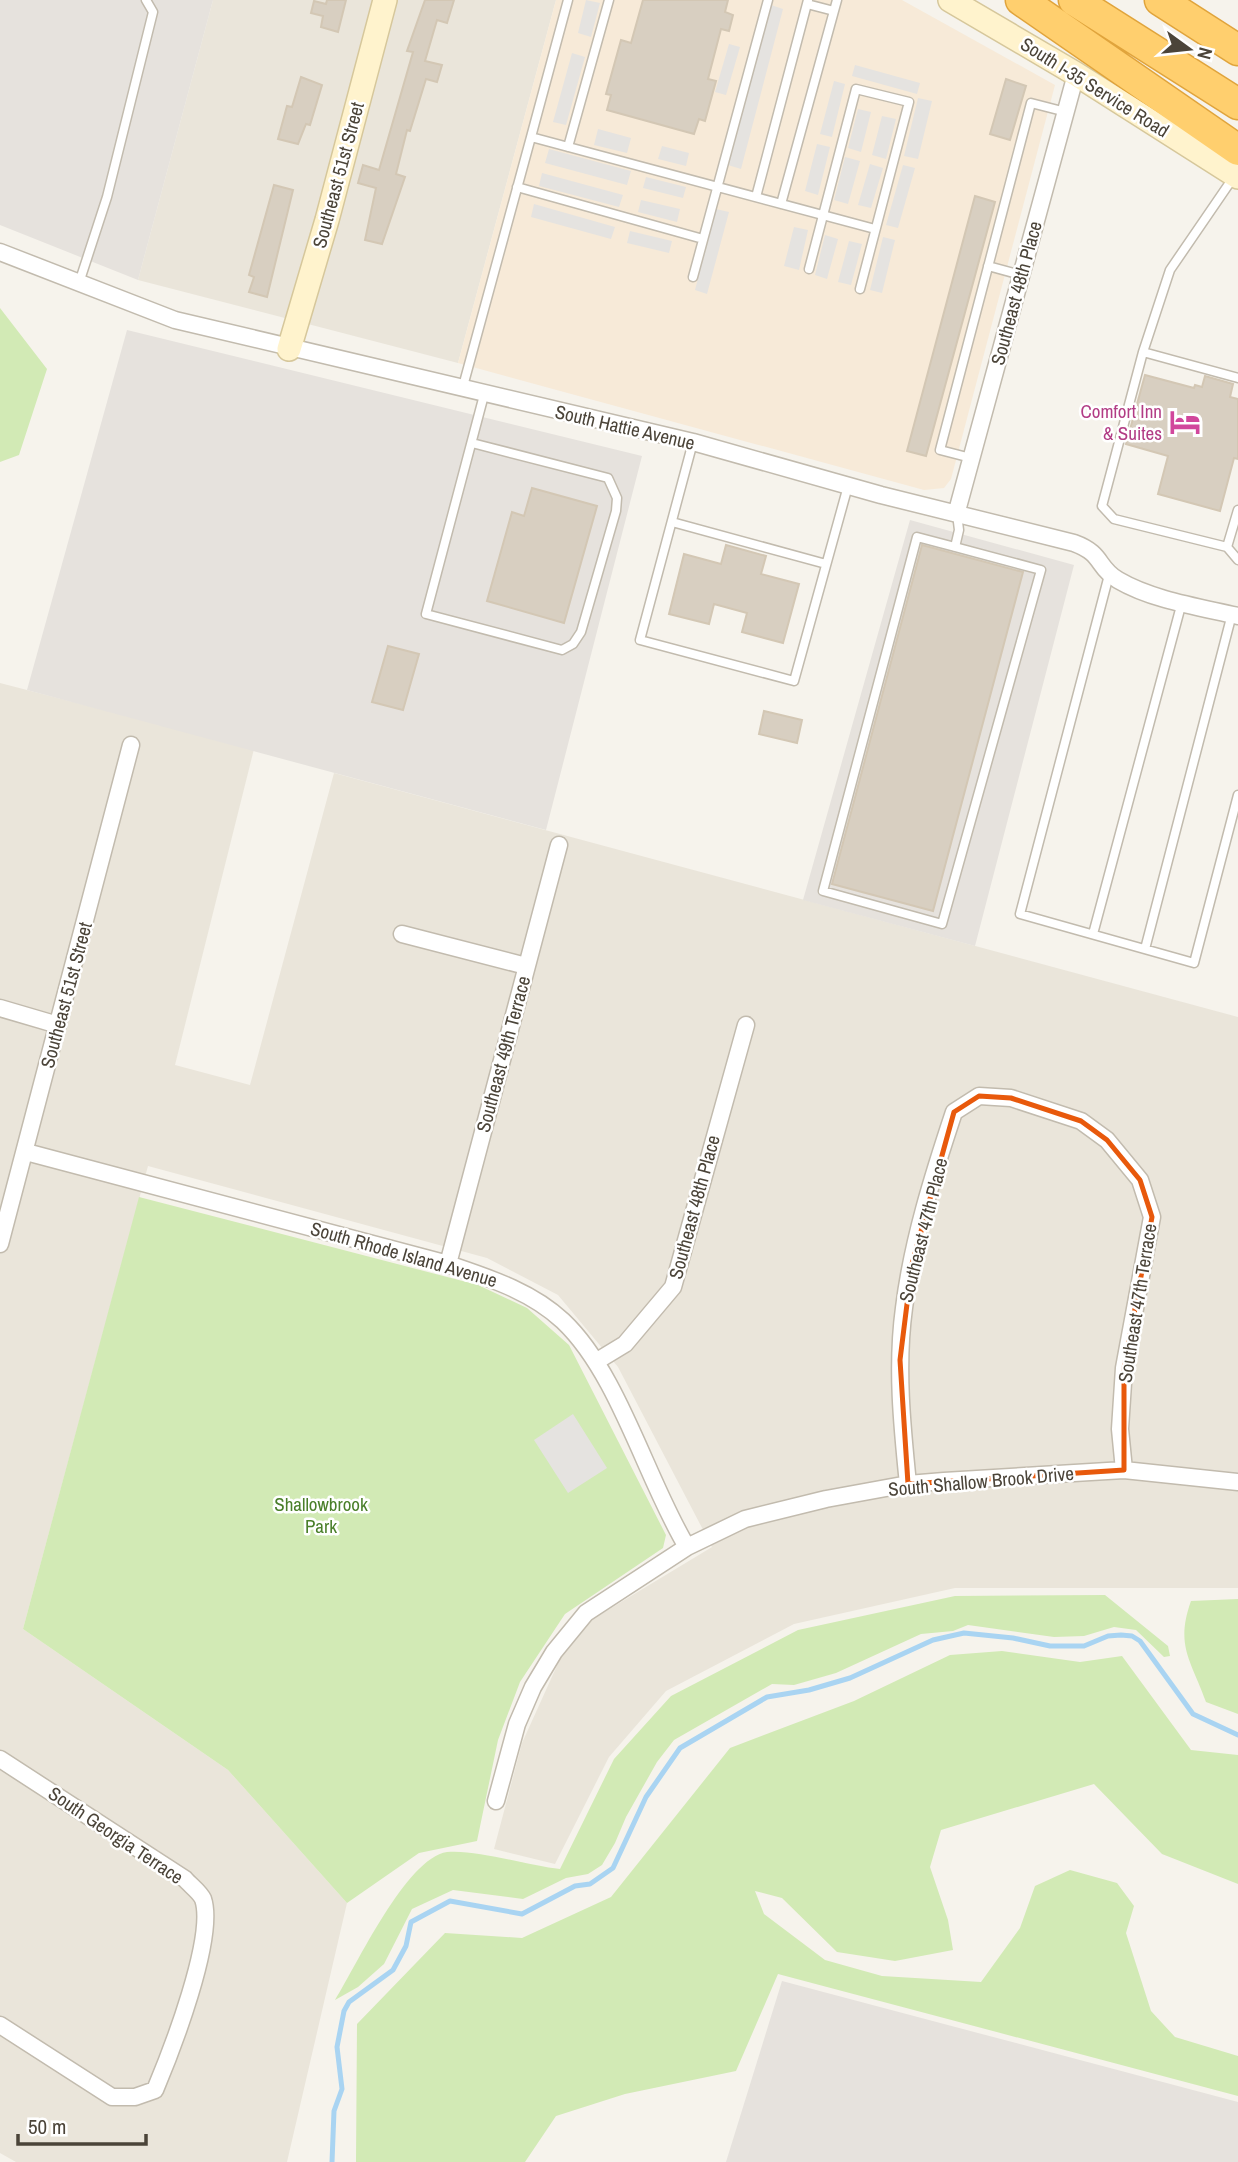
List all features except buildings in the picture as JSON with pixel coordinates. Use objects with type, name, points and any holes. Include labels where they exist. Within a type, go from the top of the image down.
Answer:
[{"type":"highway","points":[[1021,0],[1133,81],[1237,168]]},
{"type":"highway","points":[[1074,0],[1238,104]]},
{"type":"highway","points":[[1160,0],[1238,50]]},
{"type":"street","name":"Southeast 51st Street","points":[[289,349],[327,220],[385,0]]},
{"type":"street","name":"South I-35 Service Road","points":[[950,0],[1237,168]]},
{"type":"street","name":"Southeast 48th Place","points":[[957,511],[1076,74]]},
{"type":"street","name":"South Hattie Avenue","points":[[0,252],[175,320],[462,390],[693,442],[848,486],[957,511],[1093,550],[1109,575],[1128,586],[1235,615]]},
{"type":"street","name":"Southeast 51st Street","points":[[0,1244],[131,744]]},
{"type":"street","name":"Southeast 49th Terrace","points":[[448,1264],[559,845]]},
{"type":"street","points":[[402,934],[526,966]]},
{"type":"street","points":[[0,1007],[58,1025]]},
{"type":"street","name":"Southeast 48th Place","points":[[597,1361],[625,1344],[673,1287],[746,1025]]},
{"type":"street","name":"Southeast 47th Place","points":[[908,1484],[900,1360],[904,1309],[915,1251],[954,1112],[979,1096],[1011,1098],[1081,1121]]},
{"type":"street","name":"Southeast 47th Terrace","points":[[1081,1121],[1107,1140],[1140,1180],[1152,1217],[1124,1368],[1120,1429],[1124,1469]]},
{"type":"street","name":"South Rhode Island Avenue","points":[[26,1152],[448,1264],[505,1283],[563,1321],[597,1361],[669,1517],[687,1547]]},
{"type":"street","name":"South Shallow Brook Drive","points":[[496,1801],[517,1724],[533,1687],[555,1652],[586,1613],[687,1547],[745,1519],[908,1484],[1124,1469],[1238,1482]]},
{"type":"street","name":"South Georgia Terrace","points":[[0,1759],[185,1879],[202,1898],[204,1930],[172,2051],[155,2090],[135,2097],[112,2097],[0,2025]]},
{"type":"lane","points":[[79,283],[107,197],[153,12],[146,0]]},
{"type":"lane","points":[[462,390],[568,0]]},
{"type":"lane","points":[[568,147],[609,0]]},
{"type":"lane","points":[[693,277],[768,0]]},
{"type":"lane","points":[[781,204],[837,0]]},
{"type":"lane","points":[[756,197],[808,2],[834,11]]},
{"type":"lane","points":[[809,269],[856,89],[909,102],[860,289]]},
{"type":"lane","points":[[971,458],[940,450],[1031,103],[1066,112]]},
{"type":"lane","points":[[531,137],[876,229]]},
{"type":"lane","points":[[1237,168],[1170,270],[1143,352],[1102,506],[1114,519],[1227,547],[1238,560]]},
{"type":"lane","points":[[517,187],[703,239]]},
{"type":"lane","points":[[988,266],[1021,275]]},
{"type":"lane","points":[[1143,352],[1238,379]]},
{"type":"lane","points":[[472,443],[608,478],[614,486],[616,511],[581,632],[573,643],[562,650],[426,614],[484,395]]},
{"type":"lane","points":[[693,442],[640,640],[653,644],[794,681],[848,486]]},
{"type":"lane","points":[[1227,547],[1238,510]]},
{"type":"lane","points":[[955,547],[959,530],[957,511]]},
{"type":"lane","points":[[672,522],[826,564]]},
{"type":"lane","points":[[917,537],[955,547],[1041,570],[942,924],[823,891],[917,537]]},
{"type":"lane","points":[[1109,575],[1020,914],[1195,962],[1238,795]]},
{"type":"lane","points":[[1093,934],[1182,602]]},
{"type":"lane","points":[[1146,949],[1235,615]]},
{"type":"highlighted area","points":[[979,1096],[1011,1098],[1081,1121],[1107,1140],[1140,1180],[1152,1217],[1124,1368],[1124,1470],[908,1484],[900,1360],[912,1264],[954,1112]]},
{"type":"shaded area","points":[[0,0],[213,0],[138,280],[0,225]]},
{"type":"shaded area","points":[[213,0],[556,0],[458,363],[138,280]]},
{"type":"shaded area","points":[[556,0],[902,0],[1055,85],[951,479],[944,488],[924,490],[458,363]]},
{"type":"shaded area","points":[[586,0],[600,3],[591,37],[578,33]]},
{"type":"shaded area","points":[[771,5],[783,9],[741,169],[728,165]]},
{"type":"shaded area","points":[[729,44],[740,47],[726,95],[715,92]]},
{"type":"shaded area","points":[[572,53],[585,57],[566,125],[553,122]]},
{"type":"shaded area","points":[[855,65],[920,83],[917,94],[852,76]]},
{"type":"shaded area","points":[[834,81],[845,84],[832,137],[820,134]]},
{"type":"shaded area","points":[[918,98],[932,101],[918,159],[904,156]]},
{"type":"shaded area","points":[[858,109],[871,112],[861,152],[848,148]]},
{"type":"shaded area","points":[[882,116],[896,119],[886,159],[872,155]]},
{"type":"shaded area","points":[[598,129],[631,138],[627,153],[594,145]]},
{"type":"shaded area","points":[[817,144],[830,147],[818,195],[805,191]]},
{"type":"shaded area","points":[[662,146],[689,153],[686,166],[658,159]]},
{"type":"shaded area","points":[[549,149],[631,171],[627,185],[545,163]]},
{"type":"shaded area","points":[[845,157],[860,161],[848,204],[834,200]]},
{"type":"shaded area","points":[[870,164],[883,168],[871,208],[858,205]]},
{"type":"shaded area","points":[[903,165],[915,168],[898,228],[886,225]]},
{"type":"shaded area","points":[[542,173],[623,195],[619,207],[539,186]]},
{"type":"shaded area","points":[[646,177],[686,187],[683,198],[643,188]]},
{"type":"shaded area","points":[[641,200],[680,209],[677,222],[638,212]]},
{"type":"shaded area","points":[[534,204],[615,227],[611,239],[531,217]]},
{"type":"shaded area","points":[[716,209],[729,212],[707,294],[695,290]]},
{"type":"shaded area","points":[[794,227],[808,230],[799,270],[784,266]]},
{"type":"shaded area","points":[[630,231],[672,241],[669,253],[627,243]]},
{"type":"shaded area","points":[[825,235],[838,239],[827,279],[815,275]]},
{"type":"shaded area","points":[[883,237],[895,240],[882,293],[870,290]]},
{"type":"shaded area","points":[[849,241],[862,244],[851,285],[838,282]]},
{"type":"shaded area","points":[[127,330],[642,456],[546,830],[27,690]]},
{"type":"shaded area","points":[[910,520],[1074,565],[975,946],[803,900]]},
{"type":"shaded area","points":[[0,683],[254,749],[175,1065],[250,1085],[334,773],[1238,1017],[1238,1588],[955,1588],[794,1624],[666,1691],[609,1757],[555,1864],[494,1849],[522,1743],[560,1659],[593,1619],[712,1547],[618,1367],[558,1295],[487,1258],[148,1166],[23,1629],[228,1770],[347,1903],[287,2162],[16,2162],[0,2153]]},
{"type":"shaded area","points":[[573,1414],[607,1468],[568,1493],[534,1440]]},
{"type":"shaded area","points":[[782,1981],[1238,2102],[1238,2162],[726,2162]]},
{"type":"green space","points":[[0,308],[47,369],[19,455],[0,462]]},
{"type":"green space","name":"Shallowbrook Park","points":[[139,1197],[478,1285],[527,1308],[569,1345],[666,1535],[663,1548],[565,1614],[520,1682],[498,1740],[477,1841],[419,1853],[347,1903],[228,1770],[23,1629]]},
{"type":"green space","points":[[1105,1595],[1168,1646],[1170,1656],[1164,1657],[1136,1630],[1114,1627],[1084,1636],[1054,1637],[968,1625],[953,1631],[921,1634],[836,1673],[794,1685],[772,1684],[674,1740],[657,1762],[602,1865],[588,1874],[566,1878],[523,1899],[453,1890],[412,1909],[384,1964],[358,1987],[335,2000],[399,1892],[431,1859],[447,1852],[459,1852],[560,1869],[614,1759],[671,1696],[798,1630],[955,1596]]},
{"type":"green space","points":[[1238,1599],[1238,1714],[1206,1702],[1190,1663],[1184,1630],[1191,1601]]},
{"type":"green space","points":[[1002,1651],[1080,1662],[1122,1656],[1191,1750],[1238,1755],[1238,1884],[1162,1854],[1094,1784],[941,1830],[930,1867],[948,1920],[953,1950],[895,1961],[837,1952],[782,1898],[755,1891],[764,1914],[825,1960],[882,1976],[981,1982],[1020,1928],[1035,1886],[1070,1870],[1117,1883],[1134,1906],[1126,1933],[1151,2011],[1175,2037],[1238,2056],[1238,2096],[778,1974],[736,2071],[625,2094],[556,2116],[525,2162],[356,2162],[357,2024],[445,1933],[522,1938],[611,1897],[730,1748],[854,1701],[950,1655]]},
{"type":"waterway","points":[[332,2162],[334,2111],[342,2089],[337,2047],[344,2011],[349,2002],[393,1970],[406,1946],[411,1922],[450,1901],[522,1914],[575,1886],[590,1884],[613,1868],[646,1797],[680,1748],[767,1697],[809,1690],[850,1678],[933,1640],[964,1633],[1013,1638],[1050,1646],[1084,1646],[1108,1636],[1121,1635],[1132,1636],[1140,1641],[1193,1714],[1238,1735]]},
{"type":"place","name":"Comfort Inn & Suites","points":[[1185,422]]}]
